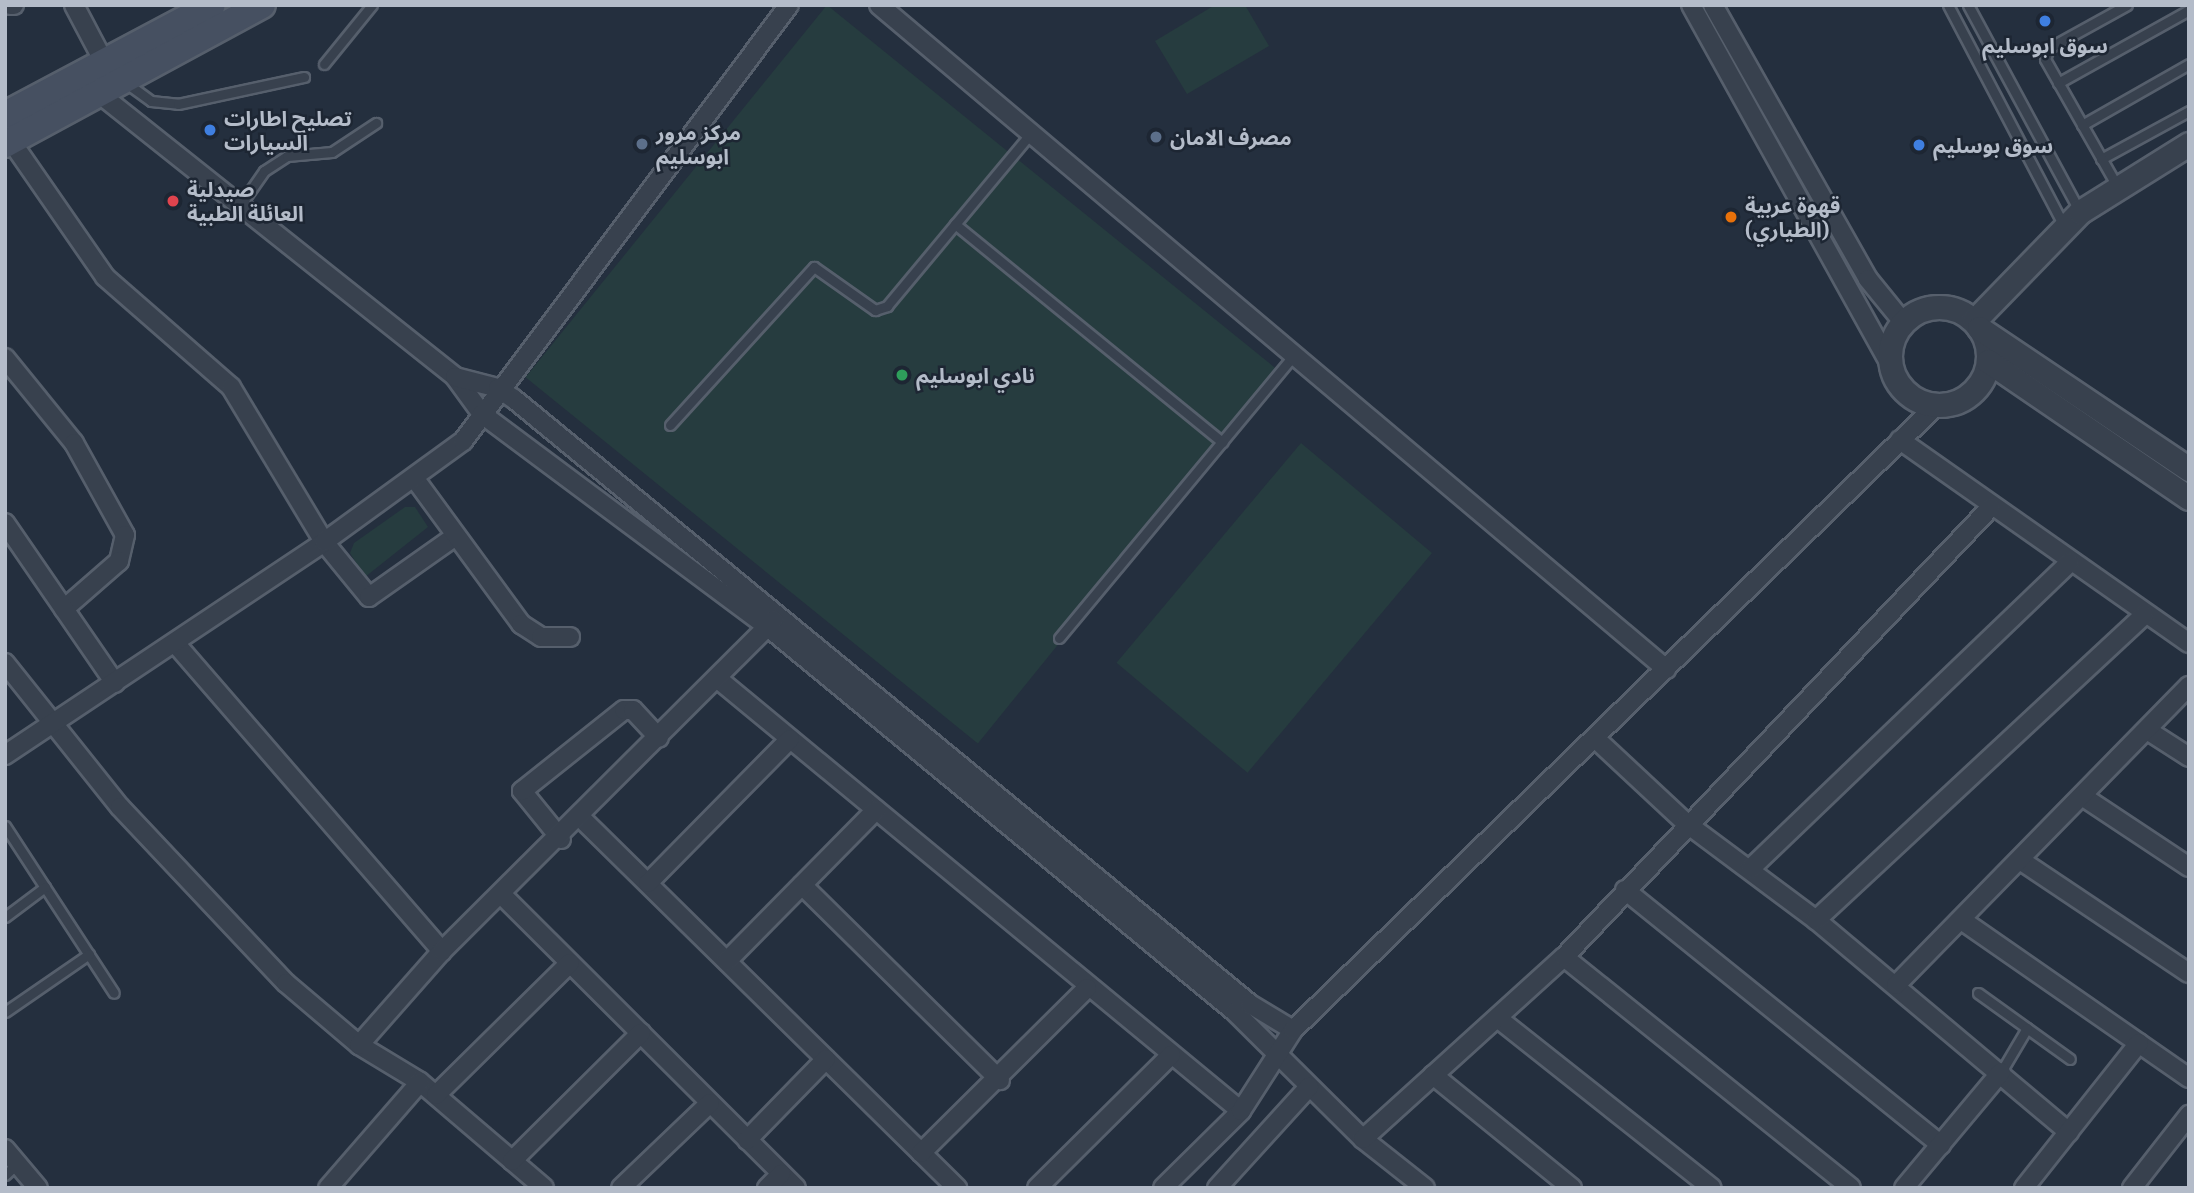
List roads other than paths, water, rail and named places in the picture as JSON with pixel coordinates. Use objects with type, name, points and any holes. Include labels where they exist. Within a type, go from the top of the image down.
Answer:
[{"type":"main road","points":[[5,115],[212,5]]},
{"type":"main road","points":[[8,142],[262,5]]},
{"type":"street","points":[[74,5],[104,62]]},
{"type":"street","points":[[5,755],[324,542],[415,479],[463,441],[498,388],[789,5]]},
{"type":"street","points":[[879,5],[1666,669]]},
{"type":"street","points":[[1691,5],[1903,390],[1937,405]]},
{"type":"street","points":[[1713,5],[1868,279],[1903,322]]},
{"type":"street","points":[[1718,55],[1736,46]]},
{"type":"street","points":[[112,88],[239,207],[455,377],[482,414],[768,627],[1276,1052],[1363,1139],[1425,1188]]},
{"type":"street","points":[[8,142],[105,277],[231,387],[324,542],[369,597],[454,537]]},
{"type":"street","points":[[1976,324],[2072,219],[2117,186],[2189,144]]},
{"type":"street","points":[[1887,359],[1903,322],[1925,308],[1951,308],[2189,469]]},
{"type":"street","points":[[1976,324],[1988,361],[2189,498]]},
{"type":"street","points":[[5,358],[74,443],[125,535],[119,561],[64,609]]},
{"type":"street","points":[[1163,1188],[1241,1111],[1276,1052],[1293,1030],[1597,740],[1666,669],[1937,405],[1971,393],[1988,361]]},
{"type":"street","points":[[455,377],[498,388],[782,613],[1250,1004],[1293,1030]]},
{"type":"street","points":[[1900,440],[2144,615],[2189,643]]},
{"type":"street","points":[[415,479],[454,537],[521,624],[541,637],[570,637]]},
{"type":"street","points":[[1363,1139],[1433,1075],[1500,1020],[1564,957],[1686,822],[1991,507]]},
{"type":"street","points":[[5,523],[116,683]]},
{"type":"street","points":[[1750,869],[2070,562]]},
{"type":"street","points":[[359,1045],[442,951],[561,839],[782,613]]},
{"type":"street","points":[[1816,920],[2144,615]]},
{"type":"street","points":[[175,643],[442,951]]},
{"type":"street","points":[[5,663],[201,897],[359,1045],[420,1082],[544,1188]]},
{"type":"street","points":[[718,679],[1087,988],[1241,1111]]},
{"type":"street","points":[[1896,985],[1963,921],[2189,686]]},
{"type":"street","points":[[561,839],[522,791],[624,710],[633,710],[659,738]]},
{"type":"street","points":[[2147,730],[2189,757]]},
{"type":"street","points":[[648,883],[790,739]]},
{"type":"street","points":[[1597,740],[1686,822],[1816,920],[2001,1072],[2069,1132]]},
{"type":"street","points":[[2082,796],[2189,867]]},
{"type":"street","points":[[727,961],[876,810]]},
{"type":"street","points":[[581,818],[957,1188]]},
{"type":"street","points":[[2020,860],[2189,973]]},
{"type":"street","points":[[802,885],[1000,1080]]},
{"type":"street","points":[[1625,890],[1941,1145]]},
{"type":"street","points":[[502,895],[796,1188]]},
{"type":"street","points":[[1963,921],[2189,1078]]},
{"type":"street","points":[[1564,957],[1851,1188]]},
{"type":"street","points":[[436,1096],[570,963]]},
{"type":"street","points":[[921,1153],[1000,1080],[1087,988]]},
{"type":"street","points":[[1500,1020],[1712,1188]]},
{"type":"street","points":[[512,1161],[641,1033]]},
{"type":"street","points":[[2024,1188],[2139,1043]]},
{"type":"street","points":[[1037,1188],[1171,1055]]},
{"type":"street","points":[[747,1140],[826,1059]]},
{"type":"street","points":[[1904,1188],[2001,1072]]},
{"type":"street","points":[[1433,1075],[1572,1188]]},
{"type":"street","points":[[333,1186],[420,1082]]},
{"type":"street","points":[[1217,1188],[1309,1087]]},
{"type":"street","points":[[621,1188],[710,1103]]},
{"type":"street","points":[[2132,1188],[2189,1115]]},
{"type":"street","points":[[5,1149],[11,1169],[38,1188]]},
{"type":"street","points":[[767,1188],[781,1174]]},
{"type":"lane","points":[[324,64],[372,5]]},
{"type":"lane","points":[[1948,5],[2072,219]]},
{"type":"lane","points":[[1968,5],[2072,219]]},
{"type":"lane","points":[[2117,186],[2046,59],[2049,48],[2127,5]]},
{"type":"lane","points":[[2058,83],[2189,10]]},
{"type":"lane","points":[[2082,125],[2189,64]]},
{"type":"lane","points":[[112,88],[151,101],[178,104],[303,77]]},
{"type":"lane","points":[[2101,159],[2189,111]]},
{"type":"lane","points":[[239,207],[264,171],[287,156],[332,152],[376,123]]},
{"type":"lane","points":[[670,425],[802,274],[814,267],[875,310],[887,306],[1031,133]]},
{"type":"lane","points":[[955,224],[1222,442]]},
{"type":"lane","points":[[1059,638],[1294,355]]},
{"type":"lane","points":[[5,826],[114,993]]},
{"type":"lane","points":[[5,916],[45,887]]},
{"type":"lane","points":[[5,1012],[89,954]]},
{"type":"lane","points":[[1978,993],[2070,1059]]},
{"type":"lane","points":[[2001,1072],[2027,1028]]},
{"type":"place","name":"سوق ابوسليم","points":[[2045,21]]},
{"type":"place","name":"تصليح اطارات السيارات","points":[[210,130]]},
{"type":"place","name":"مصرف الامان","points":[[1156,137]]},
{"type":"place","name":"مركز مرور ابوسليم","points":[[642,144]]},
{"type":"place","name":"سوق بوسليم","points":[[1919,145]]},
{"type":"place","name":"صيدلية العائلة الطبية","points":[[173,201]]},
{"type":"place","name":"قهوة عربية (الطياري)","points":[[1731,217]]},
{"type":"place","name":"نادي ابوسليم","points":[[902,375]]}]
